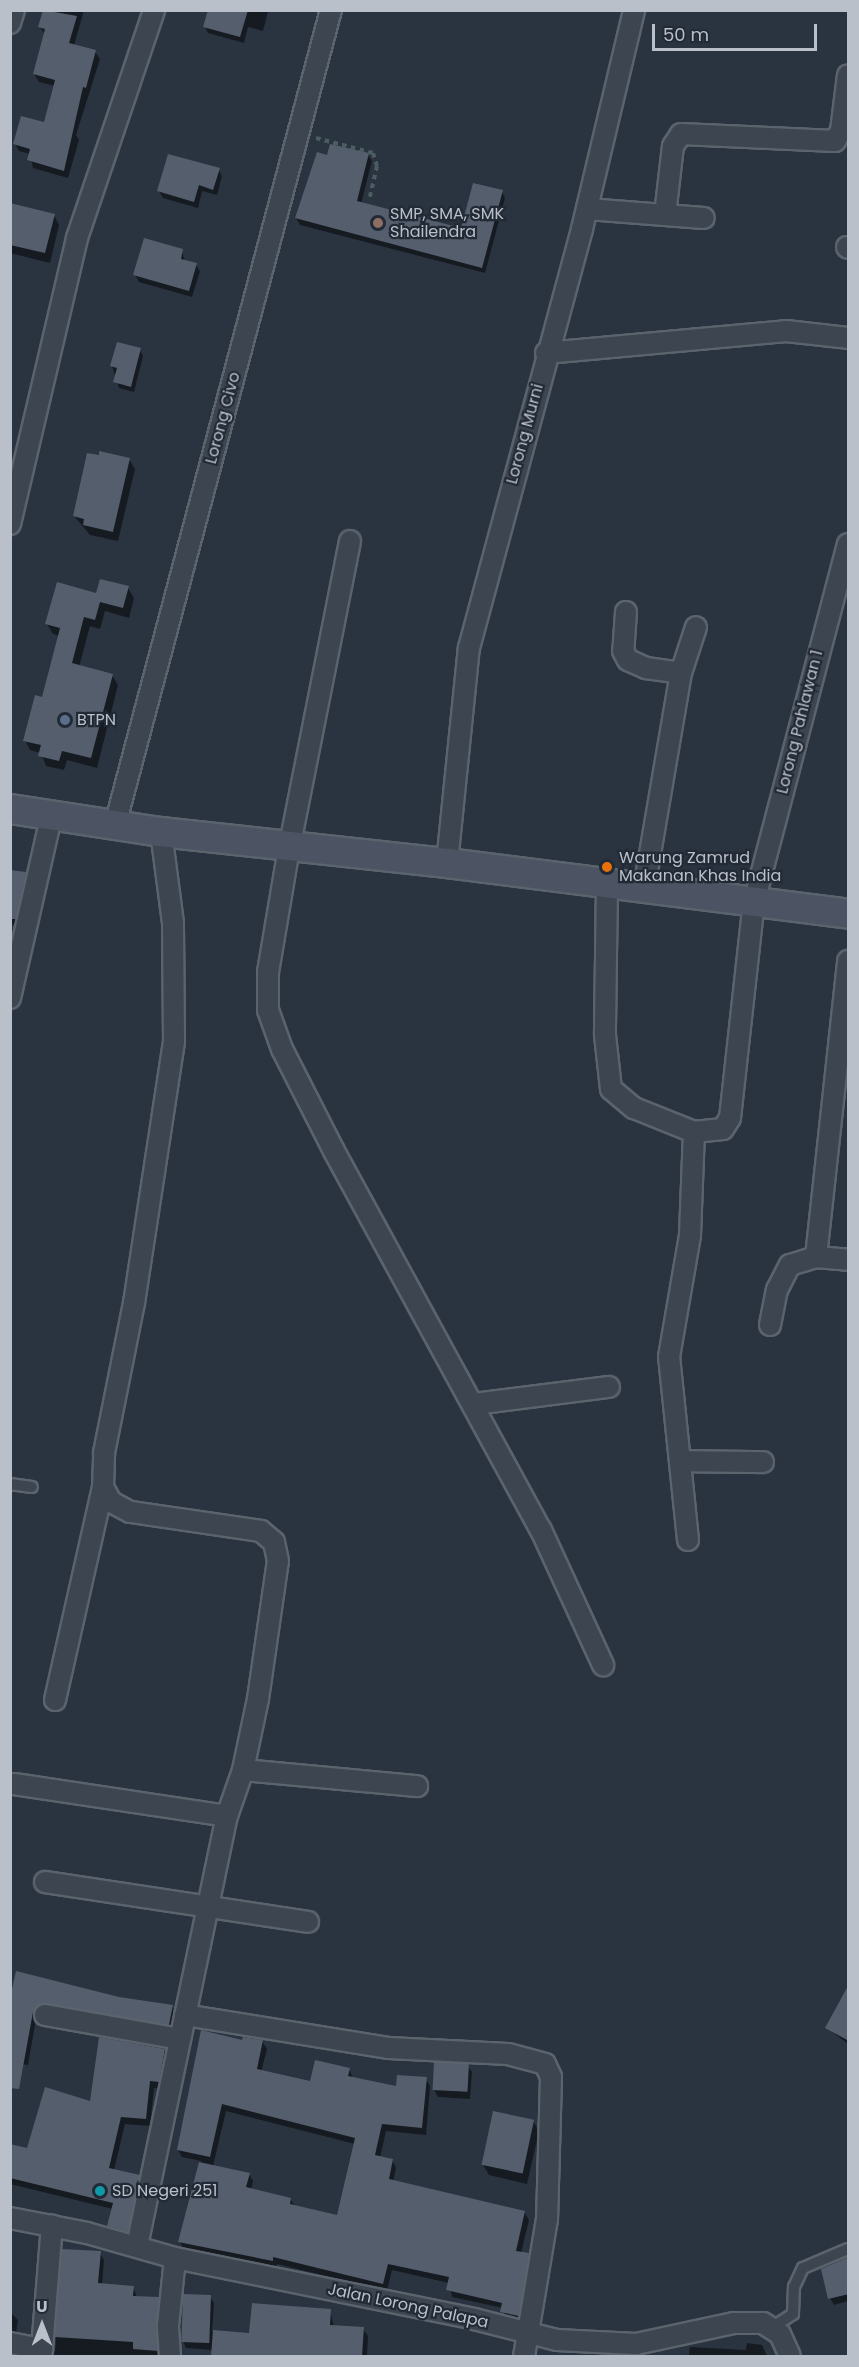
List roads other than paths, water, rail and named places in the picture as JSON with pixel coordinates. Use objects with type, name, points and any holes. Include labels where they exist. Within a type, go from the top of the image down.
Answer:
[{"type":"main road","points":[[10,808],[51,817],[161,832],[289,848],[447,863],[849,914]]},
{"type":"street","points":[[10,23],[14,10]]},
{"type":"street","points":[[10,524],[77,238],[154,10]]},
{"type":"street","name":"Lorong Civo","points":[[115,825],[331,10]]},
{"type":"street","name":"Lorong Murni","points":[[447,863],[469,648],[546,352],[587,209],[634,10]]},
{"type":"street","points":[[664,215],[673,146],[681,134],[835,141],[841,131],[849,75]]},
{"type":"street","points":[[587,209],[704,218]]},
{"type":"street","points":[[546,352],[786,331],[849,338]]},
{"type":"street","points":[[350,541],[289,848],[267,986],[273,1027],[334,1151],[541,1530],[603,1665]]},
{"type":"street","name":"Lorong Pahlawan 1","points":[[694,1132],[723,1129],[730,1118],[754,902],[849,544]]},
{"type":"street","points":[[626,612],[623,651],[628,660],[646,668],[681,673]]},
{"type":"street","points":[[644,889],[681,673],[696,627]]},
{"type":"street","points":[[10,998],[51,817]]},
{"type":"street","points":[[55,1700],[104,1487],[104,1453],[134,1303],[174,1041],[173,923],[161,832]]},
{"type":"street","points":[[607,884],[605,1035],[610,1089],[634,1108],[694,1132],[690,1235],[669,1356],[688,1540]]},
{"type":"street","points":[[816,1257],[849,961]]},
{"type":"street","points":[[770,1325],[777,1290],[786,1269],[794,1262],[816,1257],[849,1260]]},
{"type":"street","points":[[474,1404],[609,1387]]},
{"type":"street","points":[[680,1461],[763,1462]]},
{"type":"street","points":[[104,1487],[111,1502],[130,1512],[251,1528],[266,1533],[274,1542],[278,1561],[243,1770],[227,1816],[137,2246]]},
{"type":"street","points":[[243,1770],[417,1786]]},
{"type":"street","points":[[14,1784],[227,1816]]},
{"type":"street","points":[[45,1882],[308,1922]]},
{"type":"street","points":[[45,2015],[180,2039]]},
{"type":"street","points":[[185,2016],[389,2048],[508,2054],[545,2064],[551,2077],[547,2219],[525,2356]]},
{"type":"street","name":"Jalan Lorong Palapa","points":[[10,2218],[52,2225],[175,2258],[529,2332],[556,2340],[619,2345],[651,2342],[745,2322],[773,2326]]},
{"type":"street","points":[[10,2343],[41,2353],[52,2225]]},
{"type":"street","points":[[170,2356],[168,2332],[175,2258]]},
{"type":"street","points":[[773,2326],[790,2356]]},
{"type":"lane","points":[[10,1484],[32,1487]]},
{"type":"lane","points":[[773,2326],[793,2314],[794,2287],[803,2268],[849,2249]]},
{"type":"place","name":"SMP, SMA, SMK Shailendra","points":[[378,223]]},
{"type":"place","name":"BTPN","points":[[65,720]]},
{"type":"place","name":"Warung Zamrud Makanan Khas India","points":[[607,867]]},
{"type":"place","name":"SD Negeri 251","points":[[100,2191]]}]
